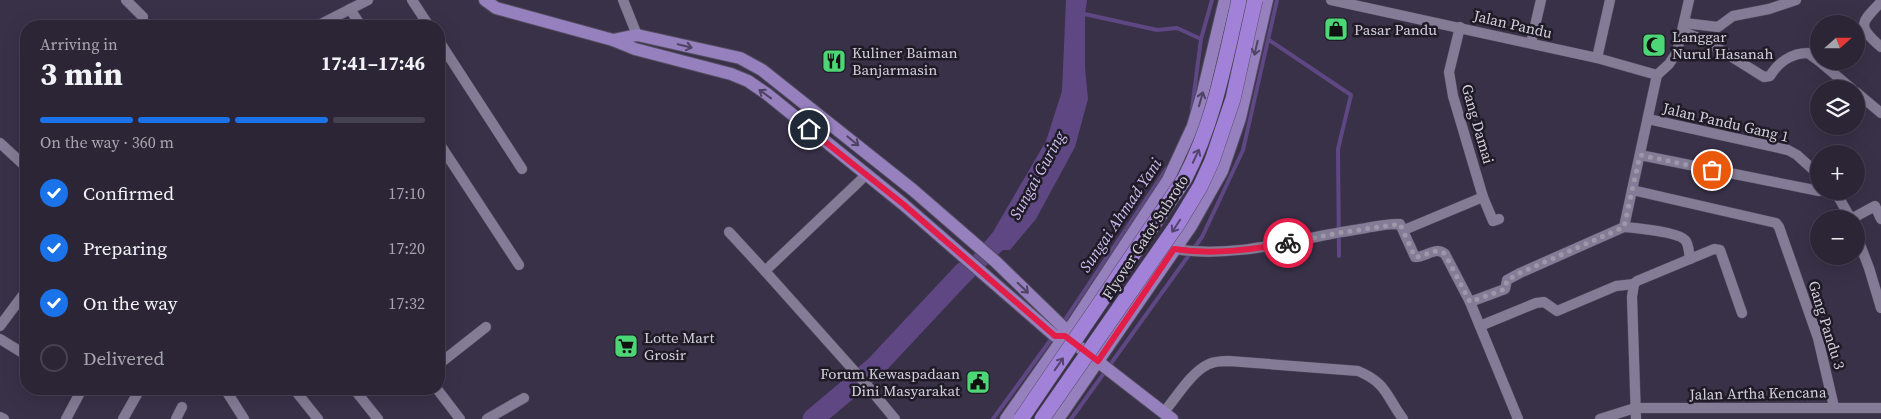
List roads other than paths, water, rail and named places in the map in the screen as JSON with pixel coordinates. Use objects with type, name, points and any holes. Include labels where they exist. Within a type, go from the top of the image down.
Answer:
[{"type":"highway","name":"Flyover Gatot Subroto","points":[[1022,419],[1185,178],[1206,132],[1218,95],[1239,0]]},
{"type":"highway","name":"Flyover Gatot Subroto","points":[[1042,419],[1177,225],[1200,187],[1212,161],[1233,99],[1255,0]]},
{"type":"main road","points":[[485,0],[496,8],[613,40],[635,49],[731,74],[748,82],[767,94],[966,257],[984,274],[1058,329],[1168,416]]},
{"type":"main road","points":[[1006,419],[1058,329],[1114,262],[1168,180],[1193,126],[1225,0]]},
{"type":"main road","points":[[1114,262],[1102,301],[1108,312],[1116,313],[1123,310],[1146,289],[1180,250],[1191,226],[1222,171],[1240,118],[1267,0]]},
{"type":"main road","points":[[613,40],[637,35],[740,58],[762,70],[913,190],[996,262],[1058,329]]},
{"type":"main road","points":[[1058,419],[1104,366],[1146,289]]},
{"type":"main road","points":[[1016,403],[1040,390],[1047,390],[1054,395],[1056,400],[1054,419]]},
{"type":"street","points":[[126,0],[143,17]]},
{"type":"street","points":[[329,20],[368,0]]},
{"type":"street","points":[[412,0],[425,20]]},
{"type":"street","points":[[623,0],[637,35]]},
{"type":"street","name":"Jalan Pandu","points":[[1331,0],[1597,58],[1657,75]]},
{"type":"street","points":[[1531,43],[1541,0]]},
{"type":"street","points":[[1597,58],[1610,0]]},
{"type":"street","points":[[1624,227],[1657,75],[1673,59],[1677,52],[1689,0]]},
{"type":"street","points":[[1683,27],[1718,27],[1733,16],[1769,9],[1796,0]]},
{"type":"street","points":[[1881,2],[1863,24],[1871,38],[1881,47]]},
{"type":"street","points":[[350,9],[357,20]]},
{"type":"street","name":"Gang Damai","points":[[1460,27],[1449,72],[1453,96],[1483,198],[1493,222],[1499,219]]},
{"type":"street","points":[[1683,27],[1764,77],[1770,76],[1781,62],[1802,53],[1810,54]]},
{"type":"street","points":[[445,51],[522,169]]},
{"type":"street","points":[[1830,70],[1841,80]]},
{"type":"street","points":[[1865,100],[1881,113]]},
{"type":"street","name":"Jalan Pandu Gang 1","points":[[1648,119],[1788,150],[1797,155],[1810,168]]},
{"type":"street","points":[[0,143],[20,161]]},
{"type":"street","points":[[445,152],[518,265]]},
{"type":"street","points":[[1640,155],[1810,189]]},
{"type":"street","points":[[765,272],[866,175]]},
{"type":"street","name":"Gang Pandu 3","points":[[1632,190],[1776,223],[1818,338],[1834,407]]},
{"type":"street","points":[[1404,230],[1483,198]]},
{"type":"street","points":[[1865,211],[1875,206],[1881,218]]},
{"type":"street","points":[[1180,250],[1198,252],[1265,247],[1332,234],[1400,224],[1415,257],[1420,257],[1436,250],[1440,250],[1445,254],[1470,302],[1518,419]]},
{"type":"street","points":[[1470,302],[1505,289],[1507,280],[1520,273],[1624,227],[1646,229],[1683,238],[1687,244],[1690,259]]},
{"type":"street","points":[[729,232],[866,383],[895,419]]},
{"type":"street","points":[[1480,326],[1536,303],[1544,302],[1557,311],[1616,286],[1635,282],[1714,250],[1720,250],[1742,313]]},
{"type":"street","points":[[1865,258],[1881,308]]},
{"type":"street","points":[[1635,282],[1632,297],[1636,419]]},
{"type":"street","points":[[0,326],[20,299]]},
{"type":"street","points":[[445,359],[486,327]]},
{"type":"street","points":[[0,339],[20,351]]},
{"type":"street","points":[[1168,416],[1199,371],[1210,363],[1229,361],[1358,371],[1381,384],[1388,392],[1403,419]]},
{"type":"street","points":[[66,419],[79,395]]},
{"type":"street","points":[[123,419],[137,395]]},
{"type":"street","points":[[229,395],[244,419]]},
{"type":"street","points":[[299,395],[318,419]]},
{"type":"street","points":[[359,395],[378,419]]},
{"type":"street","points":[[442,395],[460,419]]},
{"type":"street","points":[[488,419],[524,398]]},
{"type":"street","points":[[176,419],[182,407]]},
{"type":"street","name":"Jalan Artha Kencana","points":[[1600,419],[1635,408],[1881,408]]},
{"type":"street","points":[[0,416],[4,419]]},
{"type":"water","points":[[1066,0],[1087,0],[1085,14],[1085,68],[1088,99],[1075,147],[1036,219],[1010,250],[1003,250],[953,297],[943,291],[993,232],[1046,141],[1062,91]]},
{"type":"waterway","name":"Sungai Ahmad Yani","points":[[1192,109],[1201,39],[1212,0]]},
{"type":"waterway","name":"Sungai Ahmad Yani","points":[[1071,419],[1202,237],[1243,150],[1277,0]]},
{"type":"waterway","points":[[1080,13],[1157,30],[1177,28],[1201,39]]},
{"type":"waterway","points":[[1269,40],[1351,95],[1338,149],[1339,256]]},
{"type":"waterway","name":"Sungai Ahmad Yani","points":[[1062,324],[1167,168]]},
{"type":"waterway","name":"Sungai Guring","points":[[813,419],[876,366],[964,272]]},
{"type":"waterway","name":"Sungai Ahmad Yani","points":[[993,419],[1052,338]]},
{"type":"place","name":"Pasar Pandu","points":[[1336,29]]},
{"type":"place","name":"Langgar Nurul Hasanah","points":[[1654,45]]},
{"type":"place","name":"Kuliner Baiman Banjarmasin","points":[[834,61]]},
{"type":"place","name":"Lotte Mart Grosir","points":[[626,346]]},
{"type":"place","name":"Forum Kewaspadaan Dini Masyarakat","points":[[978,382]]}]
